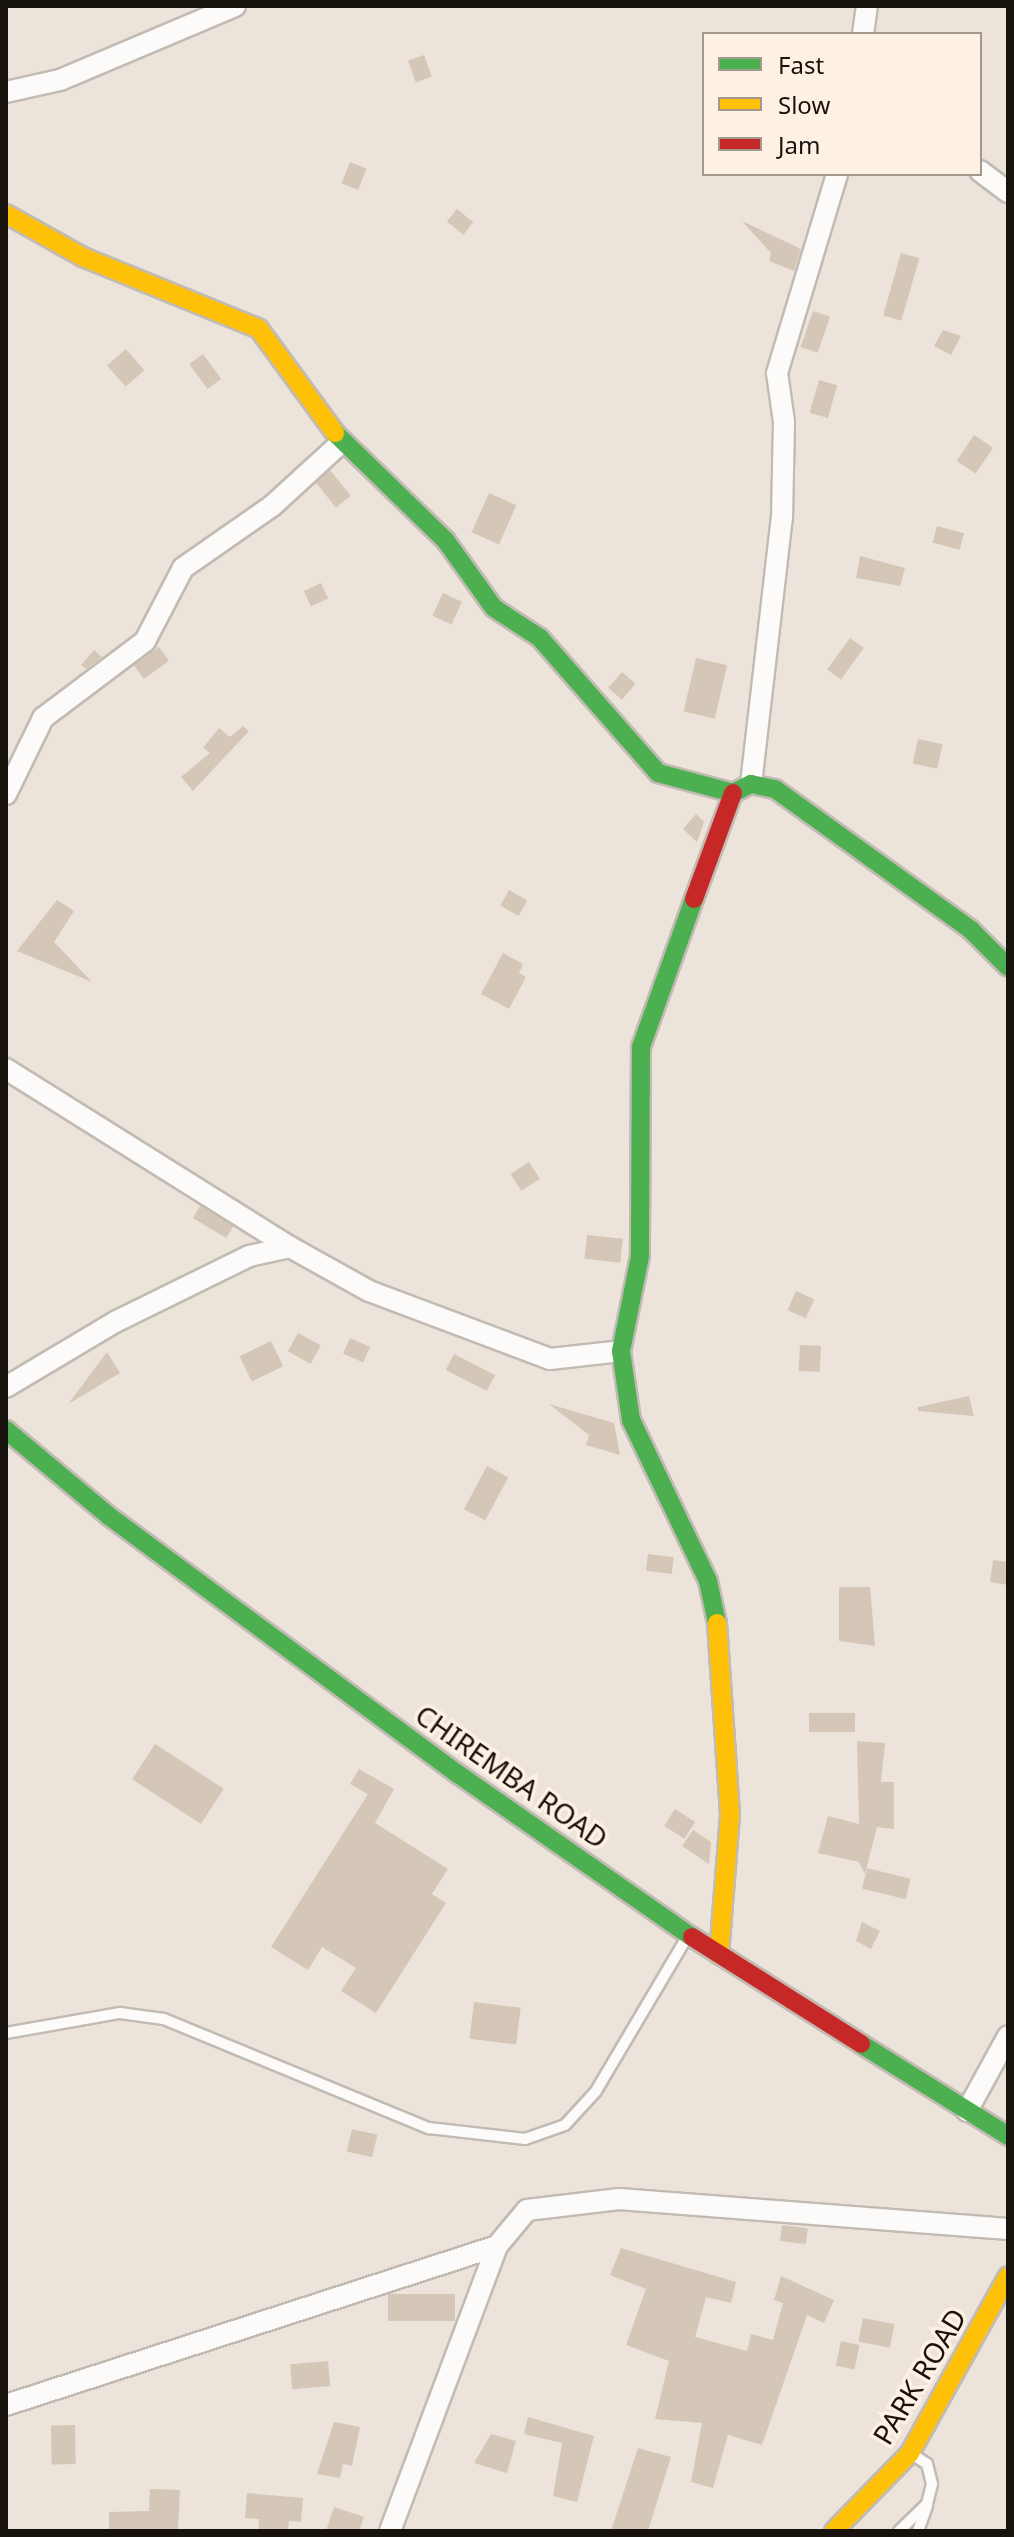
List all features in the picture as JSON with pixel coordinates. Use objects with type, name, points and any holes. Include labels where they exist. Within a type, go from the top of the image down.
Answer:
[{"type":"street","points":[[6,92],[60,80],[235,6]]},
{"type":"street","points":[[863,32],[867,6]]},
{"type":"street","points":[[982,172],[1008,192]]},
{"type":"street","points":[[719,1955],[730,1815],[724,1654],[708,1581],[631,1420],[621,1351],[640,1256],[641,1047],[742,788],[782,518],[784,422],[777,373],[836,176]]},
{"type":"street","points":[[6,214],[83,257],[259,329],[342,442],[446,541],[494,608],[540,638],[658,773],[742,788],[799,804],[971,930],[1008,967]]},
{"type":"street","points":[[6,794],[43,718],[145,641],[183,568],[272,506],[342,442]]},
{"type":"street","points":[[6,1069],[290,1247],[369,1291],[550,1359],[621,1351]]},
{"type":"street","points":[[6,1387],[129,1315],[249,1256],[290,1247]]},
{"type":"street","name":"CHIREMBA ROAD","points":[[6,1430],[146,1544],[688,1935],[1008,2136]]},
{"type":"street","points":[[967,2111],[1008,2036]]},
{"type":"street","points":[[390,2531],[497,2246],[527,2210],[619,2199],[1008,2229]]},
{"type":"street","points":[[6,2405],[497,2246]]},
{"type":"street","name":"PARK ROAD","points":[[834,2531],[910,2453],[1008,2276]]},
{"type":"lane","points":[[6,2033],[120,2013],[164,2019],[429,2128],[525,2139],[565,2125],[596,2091],[688,1935]]},
{"type":"lane","points":[[910,2453],[927,2464],[927,2504],[918,2531]]},
{"type":"lane","points":[[899,2531],[927,2504]]},
{"type":"building","points":[[424,55],[432,77],[416,82],[408,61]]},
{"type":"building","points":[[350,162],[367,169],[358,190],[341,183]]},
{"type":"building","points":[[457,209],[473,222],[463,235],[447,221]]},
{"type":"building","points":[[742,221],[801,249],[794,271],[769,261],[771,253]]},
{"type":"building","points":[[901,253],[919,258],[901,321],[883,315]]},
{"type":"building","points":[[813,311],[830,317],[818,353],[801,347]]},
{"type":"building","points":[[943,330],[961,336],[951,355],[934,346]]},
{"type":"building","points":[[126,349],[144,370],[126,387],[107,365]]},
{"type":"building","points":[[203,354],[221,379],[207,389],[189,364]]},
{"type":"building","points":[[819,380],[837,385],[828,418],[810,413]]},
{"type":"building","points":[[974,435],[993,448],[976,474],[957,461]]},
{"type":"building","points":[[330,470],[351,496],[336,508],[315,482]]},
{"type":"building","points":[[489,493],[516,505],[499,544],[472,532]]},
{"type":"building","points":[[937,526],[964,533],[960,550],[933,542]]},
{"type":"building","points":[[860,556],[905,568],[900,586],[856,578]]},
{"type":"building","points":[[321,583],[328,598],[311,606],[304,591]]},
{"type":"building","points":[[443,593],[462,602],[451,625],[432,616]]},
{"type":"building","points":[[850,638],[864,648],[841,680],[827,670]]},
{"type":"building","points":[[159,647],[169,661],[144,679],[134,665]]},
{"type":"building","points":[[94,650],[102,657],[86,669],[81,665]]},
{"type":"building","points":[[696,658],[727,665],[715,719],[684,712]]},
{"type":"building","points":[[622,672],[636,684],[622,700],[608,688]]},
{"type":"building","points":[[243,726],[249,731],[193,791],[181,777],[210,753],[203,748],[219,728],[230,737]]},
{"type":"building","points":[[918,739],[942,744],[937,769],[913,763]]},
{"type":"building","points":[[696,814],[704,822],[697,842],[683,829]]},
{"type":"building","points":[[509,890],[527,900],[519,916],[500,906]]},
{"type":"building","points":[[57,900],[74,911],[54,942],[92,982],[17,951]]},
{"type":"building","points":[[503,953],[523,964],[519,973],[526,977],[509,1009],[481,994]]},
{"type":"building","points":[[529,1162],[540,1179],[521,1191],[511,1174]]},
{"type":"building","points":[[200,1206],[233,1226],[226,1238],[193,1218]]},
{"type":"building","points":[[587,1235],[623,1239],[620,1263],[584,1259]]},
{"type":"building","points":[[796,1291],[814,1299],[806,1318],[787,1310]]},
{"type":"building","points":[[298,1333],[321,1346],[311,1364],[288,1351]]},
{"type":"building","points":[[350,1338],[370,1347],[363,1362],[343,1354]]},
{"type":"building","points":[[271,1341],[283,1366],[252,1382],[240,1356]]},
{"type":"building","points":[[800,1345],[821,1346],[820,1372],[799,1371]]},
{"type":"building","points":[[107,1352],[120,1373],[69,1403]]},
{"type":"building","points":[[454,1354],[495,1375],[487,1391],[446,1370]]},
{"type":"building","points":[[969,1396],[974,1416],[918,1411],[918,1407]]},
{"type":"building","points":[[549,1404],[614,1423],[620,1455],[586,1445],[589,1435]]},
{"type":"building","points":[[487,1466],[508,1477],[485,1521],[464,1509]]},
{"type":"building","points":[[648,1554],[674,1557],[672,1574],[646,1571]]},
{"type":"building","points":[[993,1560],[1008,1562],[1008,1585],[990,1582]]},
{"type":"building","points":[[839,1587],[870,1587],[875,1646],[839,1641]]},
{"type":"building","points":[[809,1713],[855,1713],[855,1732],[809,1732]]},
{"type":"building","points":[[857,1741],[885,1743],[881,1782],[894,1782],[894,1829],[877,1827],[865,1874],[859,1862],[818,1853],[828,1816],[859,1824]]},
{"type":"building","points":[[155,1744],[224,1789],[201,1824],[132,1779]]},
{"type":"building","points":[[359,1769],[394,1789],[375,1823],[448,1869],[432,1894],[446,1903],[376,2013],[341,1991],[356,1968],[322,1947],[308,1970],[271,1947],[368,1794],[350,1784]]},
{"type":"building","points":[[675,1809],[695,1822],[684,1839],[664,1826]]},
{"type":"building","points":[[693,1830],[711,1842],[709,1864],[682,1846]]},
{"type":"building","points":[[867,1868],[911,1879],[906,1899],[862,1888]]},
{"type":"building","points":[[862,1922],[880,1931],[871,1949],[856,1941]]},
{"type":"building","points":[[474,2002],[521,2008],[516,2044],[469,2039]]},
{"type":"building","points":[[352,2129],[377,2135],[372,2157],[347,2151]]},
{"type":"building","points":[[782,2225],[808,2228],[806,2244],[780,2241]]},
{"type":"building","points":[[621,2248],[736,2282],[731,2303],[706,2297],[695,2337],[747,2351],[751,2334],[773,2340],[783,2303],[774,2300],[781,2276],[834,2300],[824,2323],[807,2315],[762,2445],[728,2435],[713,2488],[691,2482],[702,2423],[655,2419],[669,2361],[626,2345],[646,2289],[610,2275]]},
{"type":"building","points":[[388,2294],[455,2294],[455,2321],[388,2321]]},
{"type":"building","points":[[863,2318],[894,2324],[890,2348],[858,2342]]},
{"type":"building","points":[[841,2341],[860,2345],[854,2369],[836,2365]]},
{"type":"building","points":[[328,2361],[330,2386],[292,2389],[290,2364]]},
{"type":"building","points":[[528,2417],[594,2436],[577,2502],[553,2496],[562,2443],[524,2434]]},
{"type":"building","points":[[334,2422],[360,2427],[352,2466],[343,2464],[340,2478],[317,2474]]},
{"type":"building","points":[[51,2425],[75,2425],[76,2464],[52,2464]]},
{"type":"building","points":[[491,2434],[516,2441],[507,2473],[474,2463]]},
{"type":"building","points":[[638,2448],[671,2457],[648,2531],[611,2531]]},
{"type":"building","points":[[150,2489],[180,2490],[178,2531],[109,2531],[109,2512],[149,2511]]},
{"type":"building","points":[[247,2493],[303,2498],[301,2522],[289,2521],[288,2531],[258,2531],[259,2519],[245,2518]]},
{"type":"building","points":[[334,2507],[364,2517],[359,2531],[326,2531]]},
{"type":"traffic: fast","points":[[335,433],[446,541],[494,608],[540,638],[658,773],[733,793],[751,784],[775,789],[971,930],[1008,967]]},
{"type":"traffic: fast","points":[[694,899],[641,1047],[640,1256],[621,1351],[631,1420],[708,1581],[717,1623]]},
{"type":"traffic: fast","points":[[6,1430],[109,1516],[458,1774],[692,1937]]},
{"type":"traffic: fast","points":[[861,2044],[1008,2136]]},
{"type":"traffic: slow","points":[[6,214],[83,257],[259,329],[335,433]]},
{"type":"traffic: slow","points":[[717,1623],[730,1815],[719,1955]]},
{"type":"traffic: slow","points":[[834,2531],[910,2453],[1008,2276]]},
{"type":"traffic: jam","points":[[694,899],[733,793]]},
{"type":"traffic: jam","points":[[692,1937],[861,2044]]}]
